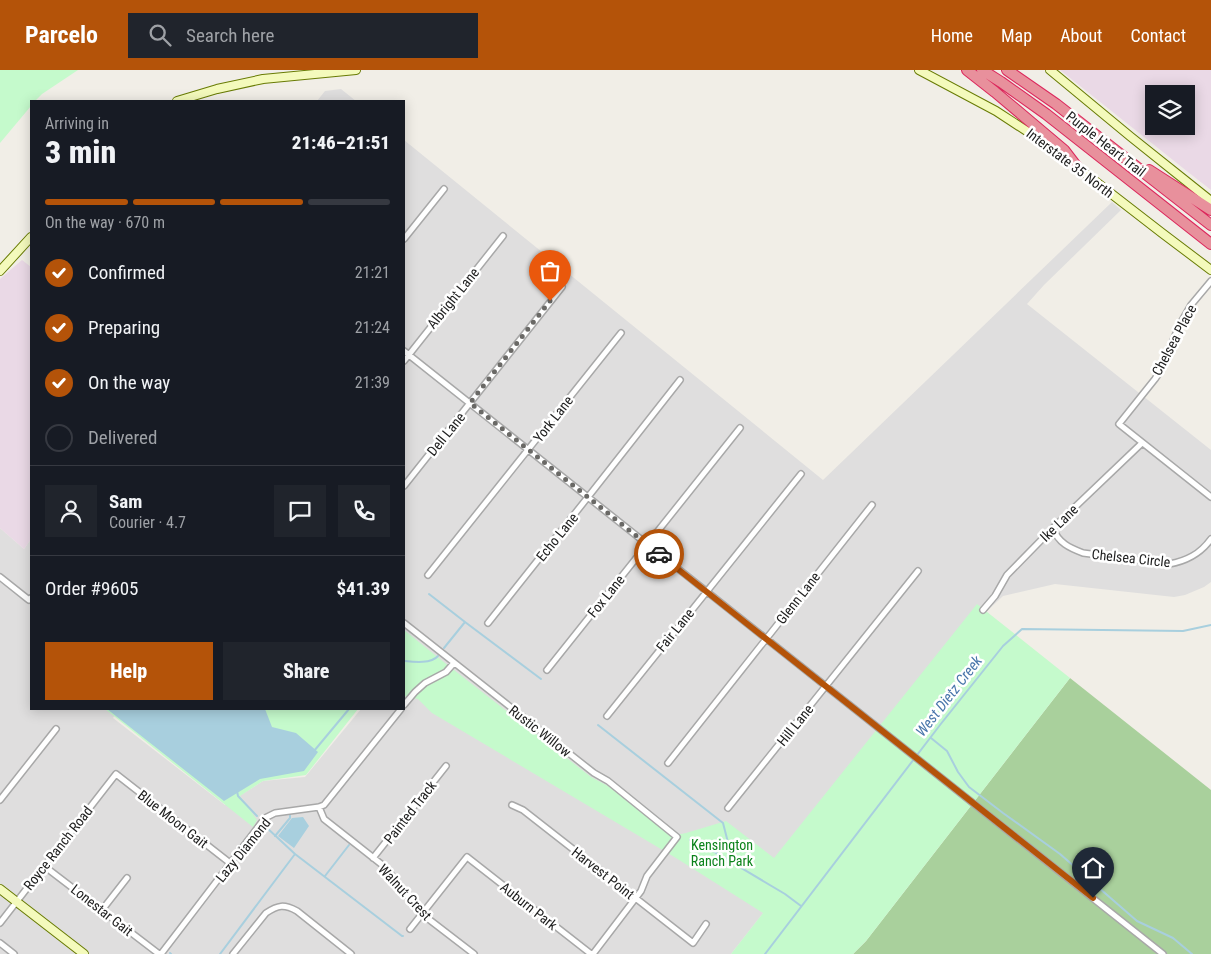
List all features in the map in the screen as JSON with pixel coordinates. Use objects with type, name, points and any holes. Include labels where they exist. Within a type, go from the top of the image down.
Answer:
[{"type":"highway","points":[[966,70],[1064,150],[1077,167]]},
{"type":"highway","name":"Purple Heart Trail","points":[[982,70],[1046,114],[1211,244]]},
{"type":"highway","name":"Purple Heart Trail","points":[[1007,70],[1050,100],[1211,225]]},
{"type":"highway","points":[[1110,146],[1211,210]]},
{"type":"main road","points":[[180,100],[217,89],[263,80],[356,70]]},
{"type":"main road","name":"Interstate 35 North","points":[[919,70],[996,111],[1051,147],[1211,270]]},
{"type":"main road","points":[[1050,70],[1131,138],[1211,201]]},
{"type":"main road","points":[[0,271],[30,238]]},
{"type":"main road","points":[[0,888],[84,954]]},
{"type":"street","points":[[405,238],[444,189]]},
{"type":"street","name":"Albright Lane","points":[[406,353],[503,236]]},
{"type":"street","name":"Chelsea Place","points":[[1142,443],[1119,424],[1161,370],[1179,326],[1191,305],[1211,281]]},
{"type":"street","name":"Dell Lane","points":[[405,485],[562,287]]},
{"type":"street","name":"York Lane","points":[[428,575],[621,333]]},
{"type":"street","points":[[406,353],[1163,954]]},
{"type":"street","name":"Echo Lane","points":[[488,623],[680,380]]},
{"type":"street","name":"Fox Lane","points":[[547,670],[740,428]]},
{"type":"street","points":[[1142,443],[1211,497]]},
{"type":"street","name":"Ike Lane","points":[[983,610],[995,596],[1007,575],[1142,443]]},
{"type":"street","name":"Fair Lane","points":[[607,716],[801,474]]},
{"type":"street","name":"Glenn Lane","points":[[668,763],[872,505]]},
{"type":"street","name":"Chelsea Circle","points":[[1053,528],[1057,538],[1071,548],[1083,553],[1169,564],[1180,562],[1198,554],[1211,540]]},
{"type":"street","name":"Hill Lane","points":[[728,808],[918,571]]},
{"type":"street","points":[[0,577],[30,599]]},
{"type":"street","name":"Rustic Willow","points":[[405,624],[594,773],[608,781],[677,837],[648,876],[641,891],[635,898]]},
{"type":"street","points":[[405,704],[415,692],[446,672],[454,663]]},
{"type":"street","points":[[319,807],[330,798],[400,710]]},
{"type":"street","points":[[0,800],[56,729]]},
{"type":"street","name":"Painted Track","points":[[373,858],[446,766]]},
{"type":"street","name":"Blue Moon Gait","points":[[116,774],[230,863]]},
{"type":"street","name":"Royce Ranch Road","points":[[0,923],[116,774]]},
{"type":"street","name":"Harvest Point","points":[[512,805],[523,810],[693,943],[706,924]]},
{"type":"street","name":"Walnut Crest","points":[[319,807],[324,818],[385,867],[422,914],[474,954]]},
{"type":"street","name":"Lazy Diamond","points":[[160,954],[265,818],[275,813],[319,807]]},
{"type":"street","name":"Auburn Park","points":[[422,914],[468,858],[592,954]]},
{"type":"street","name":"Lonestar Gait","points":[[44,866],[160,954]]},
{"type":"street","points":[[102,910],[127,878]]},
{"type":"street","points":[[592,954],[635,898]]},
{"type":"street","points":[[233,954],[266,913],[280,906],[289,907],[297,911],[350,953]]},
{"type":"street","points":[[410,929],[422,914]]},
{"type":"street","points":[[0,943],[14,954]]},
{"type":"shaded area","points":[[1060,70],[1211,70],[1211,190]]},
{"type":"shaded area","points":[[341,89],[355,100],[318,100],[325,91]]},
{"type":"shaded area","points":[[405,141],[823,480],[1112,202],[1121,210],[1027,304],[1211,450],[1211,582],[1185,595],[1174,597],[1055,584],[1003,596],[986,612],[977,605],[794,874],[731,954],[0,954],[0,528],[24,549],[30,540],[30,710],[117,710],[113,718],[225,805],[263,781],[305,777],[360,710],[405,710]]},
{"type":"shaded area","points":[[22,260],[30,266],[30,540],[24,549],[0,528],[0,279]]},
{"type":"green space","points":[[0,70],[78,70],[36,100],[30,100],[30,107],[0,143]]},
{"type":"green space","name":"Kensington Ranch Park","points":[[977,604],[1070,678],[866,941],[853,954],[731,954],[763,913],[676,858],[432,713],[418,699],[405,696],[405,631],[591,777],[608,786],[671,836],[726,821],[774,858]]},
{"type":"green space","points":[[1070,678],[1211,790],[1211,954],[853,954],[866,941]]},
{"type":"green space","points":[[106,710],[357,710],[306,775],[263,781],[240,796],[257,820],[253,827]]},
{"type":"water","points":[[108,710],[265,710],[272,727],[296,733],[318,752],[304,771],[260,779],[224,801]]},
{"type":"water","points":[[303,817],[309,826],[294,848],[278,836],[292,818]]},
{"type":"waterway","points":[[429,594],[541,679]]},
{"type":"waterway","points":[[444,648],[465,622]]},
{"type":"waterway","name":"West Dietz Creek","points":[[765,954],[940,725],[1003,646],[1022,629],[1183,631],[1211,625]]},
{"type":"waterway","points":[[405,661],[427,661],[438,656]]},
{"type":"waterway","points":[[314,751],[348,710]]},
{"type":"waterway","points":[[598,725],[723,823],[732,858],[731,862]]},
{"type":"waterway","points":[[931,738],[947,751],[958,772],[969,787],[1060,854],[1137,921],[1173,938],[1192,954]]},
{"type":"waterway","points":[[237,791],[238,796],[257,816]]},
{"type":"waterway","points":[[275,836],[290,818],[290,815]]},
{"type":"waterway","points":[[220,954],[295,854],[266,827]]},
{"type":"waterway","points":[[690,840],[696,841],[785,894],[801,906]]},
{"type":"waterway","points":[[325,876],[349,845]]},
{"type":"waterway","points":[[295,854],[403,936]]},
{"type":"way so far","points":[[550,301],[470,403],[659,554]]},
{"type":"route","points":[[659,554],[1093,898]]}]
